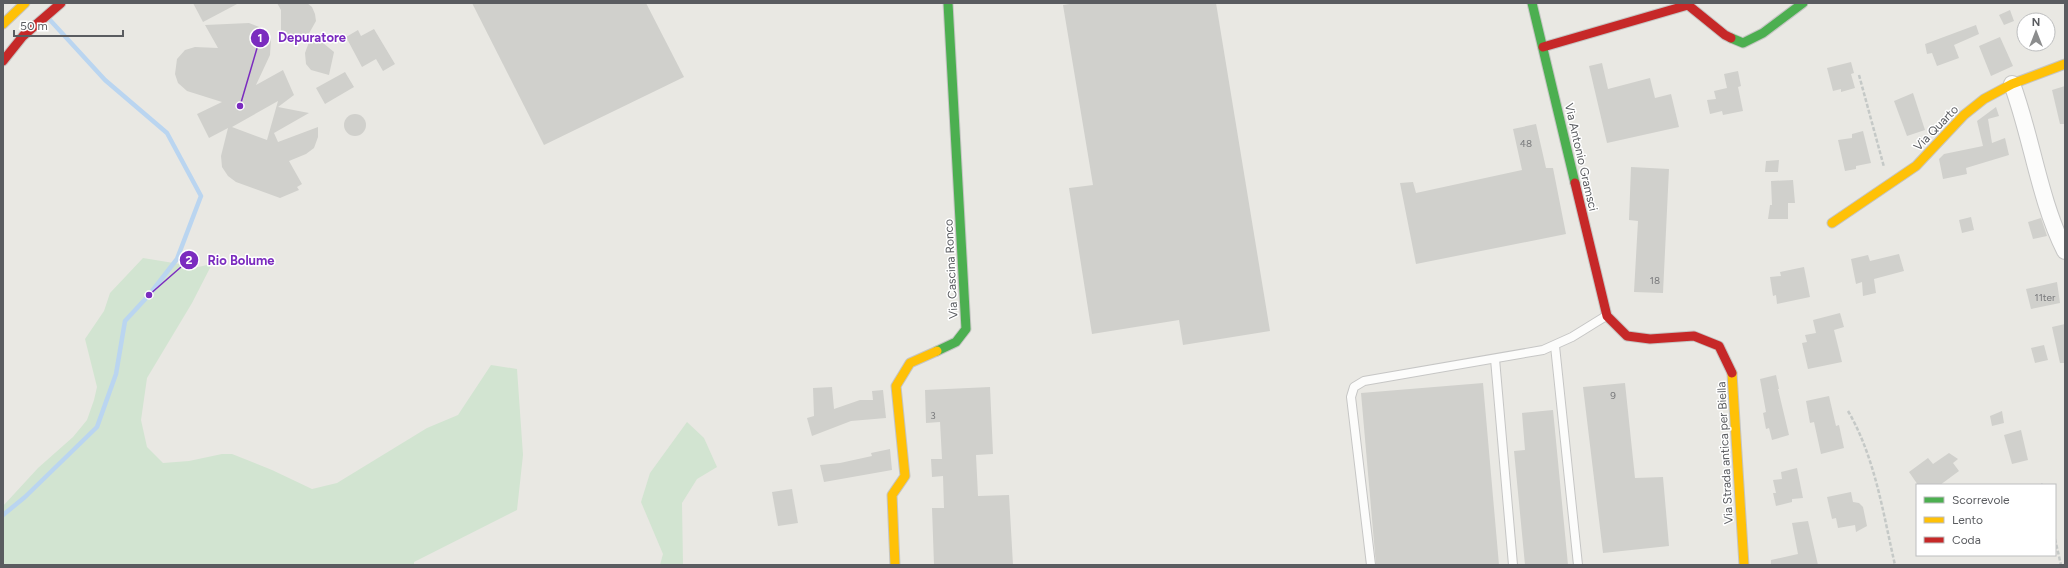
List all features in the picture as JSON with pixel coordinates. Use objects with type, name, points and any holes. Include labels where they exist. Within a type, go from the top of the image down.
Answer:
[{"type":"main road","points":[[3,24],[26,3]]},
{"type":"main road","points":[[3,61],[23,36],[61,3]]},
{"type":"main road","name":"Via Cascina Ronco","points":[[895,565],[892,495],[905,476],[896,386],[910,363],[956,342],[966,329],[948,3]]},
{"type":"main road","name":"Via Antonio Gramsci","points":[[1532,3],[1607,316]]},
{"type":"main road","points":[[1543,47],[1688,5],[1725,35],[1743,43],[1762,33],[1803,3]]},
{"type":"main road","name":"Via Quarto","points":[[1832,223],[1916,166],[1964,116],[1979,103],[2012,84],[2065,64]]},
{"type":"main road","name":"Via Strada antica per Biella","points":[[1607,316],[1627,336],[1650,339],[1694,336],[1719,346],[1732,370],[1744,565]]},
{"type":"street","points":[[2012,84],[2019,101],[2041,182],[2065,251]]},
{"type":"lane","points":[[1371,565],[1351,397],[1354,387],[1364,381],[1543,350],[1555,346],[1607,316]]},
{"type":"lane","points":[[1555,346],[1578,565]]},
{"type":"lane","points":[[1494,359],[1513,565]]},
{"type":"path","points":[[1859,75],[1889,184]]},
{"type":"path","points":[[1848,411],[1858,429],[1867,454],[1895,565]]},
{"type":"path","points":[[2056,543],[2062,565]]},
{"type":"green space","points":[[143,258],[198,267],[212,264],[192,303],[147,378],[141,420],[147,447],[163,463],[189,461],[222,454],[232,454],[272,470],[312,489],[337,483],[427,428],[458,415],[491,365],[517,369],[523,455],[517,510],[414,562],[414,565],[3,565],[3,506],[38,468],[73,437],[87,420],[97,387],[85,339],[104,311],[110,293]]},
{"type":"green space","points":[[687,422],[704,438],[717,467],[697,479],[682,503],[683,565],[660,565],[663,554],[641,502],[650,473]]},
{"type":"building","points":[[193,3],[239,3],[203,22]]},
{"type":"building","points":[[277,3],[307,3],[312,7],[316,21],[307,37],[288,36],[281,32],[281,10]]},
{"type":"building","points":[[472,3],[646,3],[684,77],[544,145]]},
{"type":"building","points":[[1076,3],[1216,3],[1270,331],[1183,345],[1179,320],[1092,334],[1069,188],[1093,185],[1063,5]]},
{"type":"building","points":[[2010,10],[2014,21],[2004,25],[1999,15]]},
{"type":"building","points":[[249,23],[262,28],[271,39],[270,55],[256,85],[283,70],[294,95],[278,107],[309,113],[274,133],[278,142],[318,127],[318,137],[314,148],[306,154],[289,161],[302,184],[297,187],[299,190],[280,198],[236,182],[228,176],[222,167],[221,156],[228,128],[209,138],[197,114],[222,102],[187,91],[178,83],[175,74],[177,59],[185,50],[195,47],[218,48],[205,25]],"holes":[[[278,101],[267,140],[232,127]]]},
{"type":"building","points":[[1976,25],[1979,34],[1954,45],[1959,58],[1937,66],[1932,53],[1927,54],[1925,44]]},
{"type":"building","points":[[374,29],[395,64],[383,71],[376,59],[362,67],[346,37],[358,30],[361,36]]},
{"type":"building","points":[[2000,37],[2013,66],[1991,76],[1979,46]]},
{"type":"building","points":[[309,42],[323,43],[334,52],[329,75],[311,70],[306,64],[305,53]]},
{"type":"building","points":[[1851,62],[1854,73],[1851,74],[1855,88],[1841,92],[1841,89],[1833,91],[1827,68]]},
{"type":"building","points":[[1602,63],[1608,89],[1650,78],[1655,98],[1671,94],[1679,127],[1607,143],[1589,66]]},
{"type":"building","points":[[1738,71],[1741,86],[1738,87],[1743,111],[1723,115],[1722,111],[1710,114],[1707,100],[1716,99],[1714,91],[1727,88],[1724,74]]},
{"type":"building","points":[[345,72],[354,87],[325,104],[316,88]]},
{"type":"building","points":[[2065,86],[2065,124],[2060,124],[2052,90]]},
{"type":"building","points":[[1913,93],[1925,130],[1907,136],[1894,101]]},
{"type":"building","points":[[1996,107],[1999,116],[1988,119],[1992,143],[2005,138],[2009,155],[1966,168],[1967,174],[1943,179],[1939,159],[1944,154],[1983,146],[1977,121]]},
{"type":"building","points":[[355,114],[363,117],[366,125],[363,133],[355,136],[347,133],[344,125],[347,117]]},
{"type":"building","points":[[1536,124],[1546,168],[1553,168],[1566,234],[1416,264],[1400,183],[1413,182],[1416,193],[1522,170],[1513,129]]},
{"type":"building","points":[[1863,131],[1871,163],[1856,166],[1856,169],[1845,171],[1838,140],[1852,138],[1852,134]]},
{"type":"building","points":[[1779,160],[1778,172],[1765,172],[1766,161]]},
{"type":"building","points":[[1631,167],[1669,169],[1663,293],[1634,292],[1638,221],[1629,220]]},
{"type":"building","points":[[1793,180],[1795,203],[1788,203],[1788,219],[1768,219],[1770,205],[1772,205],[1771,181]]},
{"type":"building","points":[[1971,217],[1974,230],[1962,233],[1959,220]]},
{"type":"building","points":[[2041,218],[2047,236],[2033,239],[2028,222]]},
{"type":"building","points":[[1899,254],[1904,271],[1874,279],[1876,293],[1863,296],[1862,282],[1856,284],[1851,259],[1868,255],[1870,261]]},
{"type":"building","points":[[1804,267],[1810,297],[1777,304],[1776,295],[1773,296],[1770,277],[1781,276],[1780,272]]},
{"type":"building","points":[[2057,282],[2060,303],[2031,309],[2026,289]]},
{"type":"building","points":[[1840,313],[1844,327],[1834,330],[1842,362],[1808,369],[1802,343],[1807,342],[1805,335],[1816,333],[1813,320]]},
{"type":"building","points":[[2065,324],[2065,363],[2060,363],[2052,327]]},
{"type":"building","points":[[2044,345],[2048,360],[2035,363],[2031,348]]},
{"type":"building","points":[[1776,375],[1789,435],[1772,440],[1769,428],[1766,429],[1763,413],[1766,412],[1760,379]]},
{"type":"building","points":[[1483,383],[1499,565],[1376,565],[1361,393]]},
{"type":"building","points":[[1625,383],[1635,478],[1663,477],[1669,546],[1603,553],[1583,387]]},
{"type":"building","points":[[832,387],[834,409],[860,400],[873,400],[872,391],[883,390],[886,418],[851,421],[812,436],[807,418],[814,416],[813,388]]},
{"type":"building","points":[[990,387],[993,454],[976,455],[978,496],[1009,495],[1013,565],[934,565],[932,508],[944,508],[943,476],[932,477],[931,459],[942,459],[940,422],[926,423],[925,390]]},
{"type":"building","points":[[1829,396],[1836,426],[1839,425],[1844,448],[1821,454],[1814,422],[1810,423],[1806,401]]},
{"type":"building","points":[[1553,410],[1568,565],[1525,565],[1514,451],[1525,450],[1522,413]]},
{"type":"building","points":[[2002,411],[2004,423],[1992,426],[1990,416]]},
{"type":"building","points":[[2021,430],[2028,460],[2012,464],[2004,435]]},
{"type":"building","points":[[890,449],[892,470],[824,482],[820,465],[840,463],[872,456],[871,453]]},
{"type":"building","points":[[1949,453],[1958,459],[1953,463],[1959,471],[1941,484],[1917,484],[1909,472],[1928,458],[1933,464]]},
{"type":"building","points":[[1797,468],[1803,498],[1792,499],[1792,502],[1776,506],[1773,493],[1776,493],[1773,480],[1782,479],[1781,472]]},
{"type":"building","points":[[792,489],[798,523],[778,526],[772,492]]},
{"type":"building","points":[[1851,492],[1853,502],[1859,503],[1863,507],[1867,526],[1856,532],[1855,525],[1838,528],[1836,518],[1832,519],[1827,497]]},
{"type":"building","points":[[1808,521],[1818,565],[1771,565],[1771,560],[1798,554],[1792,523]]},
{"type":"waterway","points":[[3,515],[25,497],[97,427],[116,374],[125,321],[149,295],[177,259],[201,196],[167,133],[105,80],[50,20]]},
{"type":"traffic: fast","points":[[937,351],[956,342],[966,329],[948,3]]},
{"type":"traffic: fast","points":[[1532,3],[1575,183]]},
{"type":"traffic: fast","points":[[1731,38],[1743,43],[1763,33],[1803,3]]},
{"type":"traffic: slow","points":[[3,24],[25,3]]},
{"type":"traffic: slow","points":[[1832,223],[1916,166],[1964,115],[1984,99],[2012,84],[2065,64]]},
{"type":"traffic: slow","points":[[895,565],[892,495],[905,476],[896,386],[910,363],[937,351]]},
{"type":"traffic: slow","points":[[1732,373],[1744,565]]},
{"type":"traffic: jam","points":[[3,61],[23,36],[61,3]]},
{"type":"traffic: jam","points":[[1543,47],[1688,5],[1725,35],[1731,38]]},
{"type":"traffic: jam","points":[[1575,183],[1607,316],[1627,336],[1650,339],[1694,336],[1719,346],[1732,373]]},
{"type":"place","name":"Depuratore","points":[[240,106]]},
{"type":"place","name":"Rio Bolume","points":[[149,295]]}]
